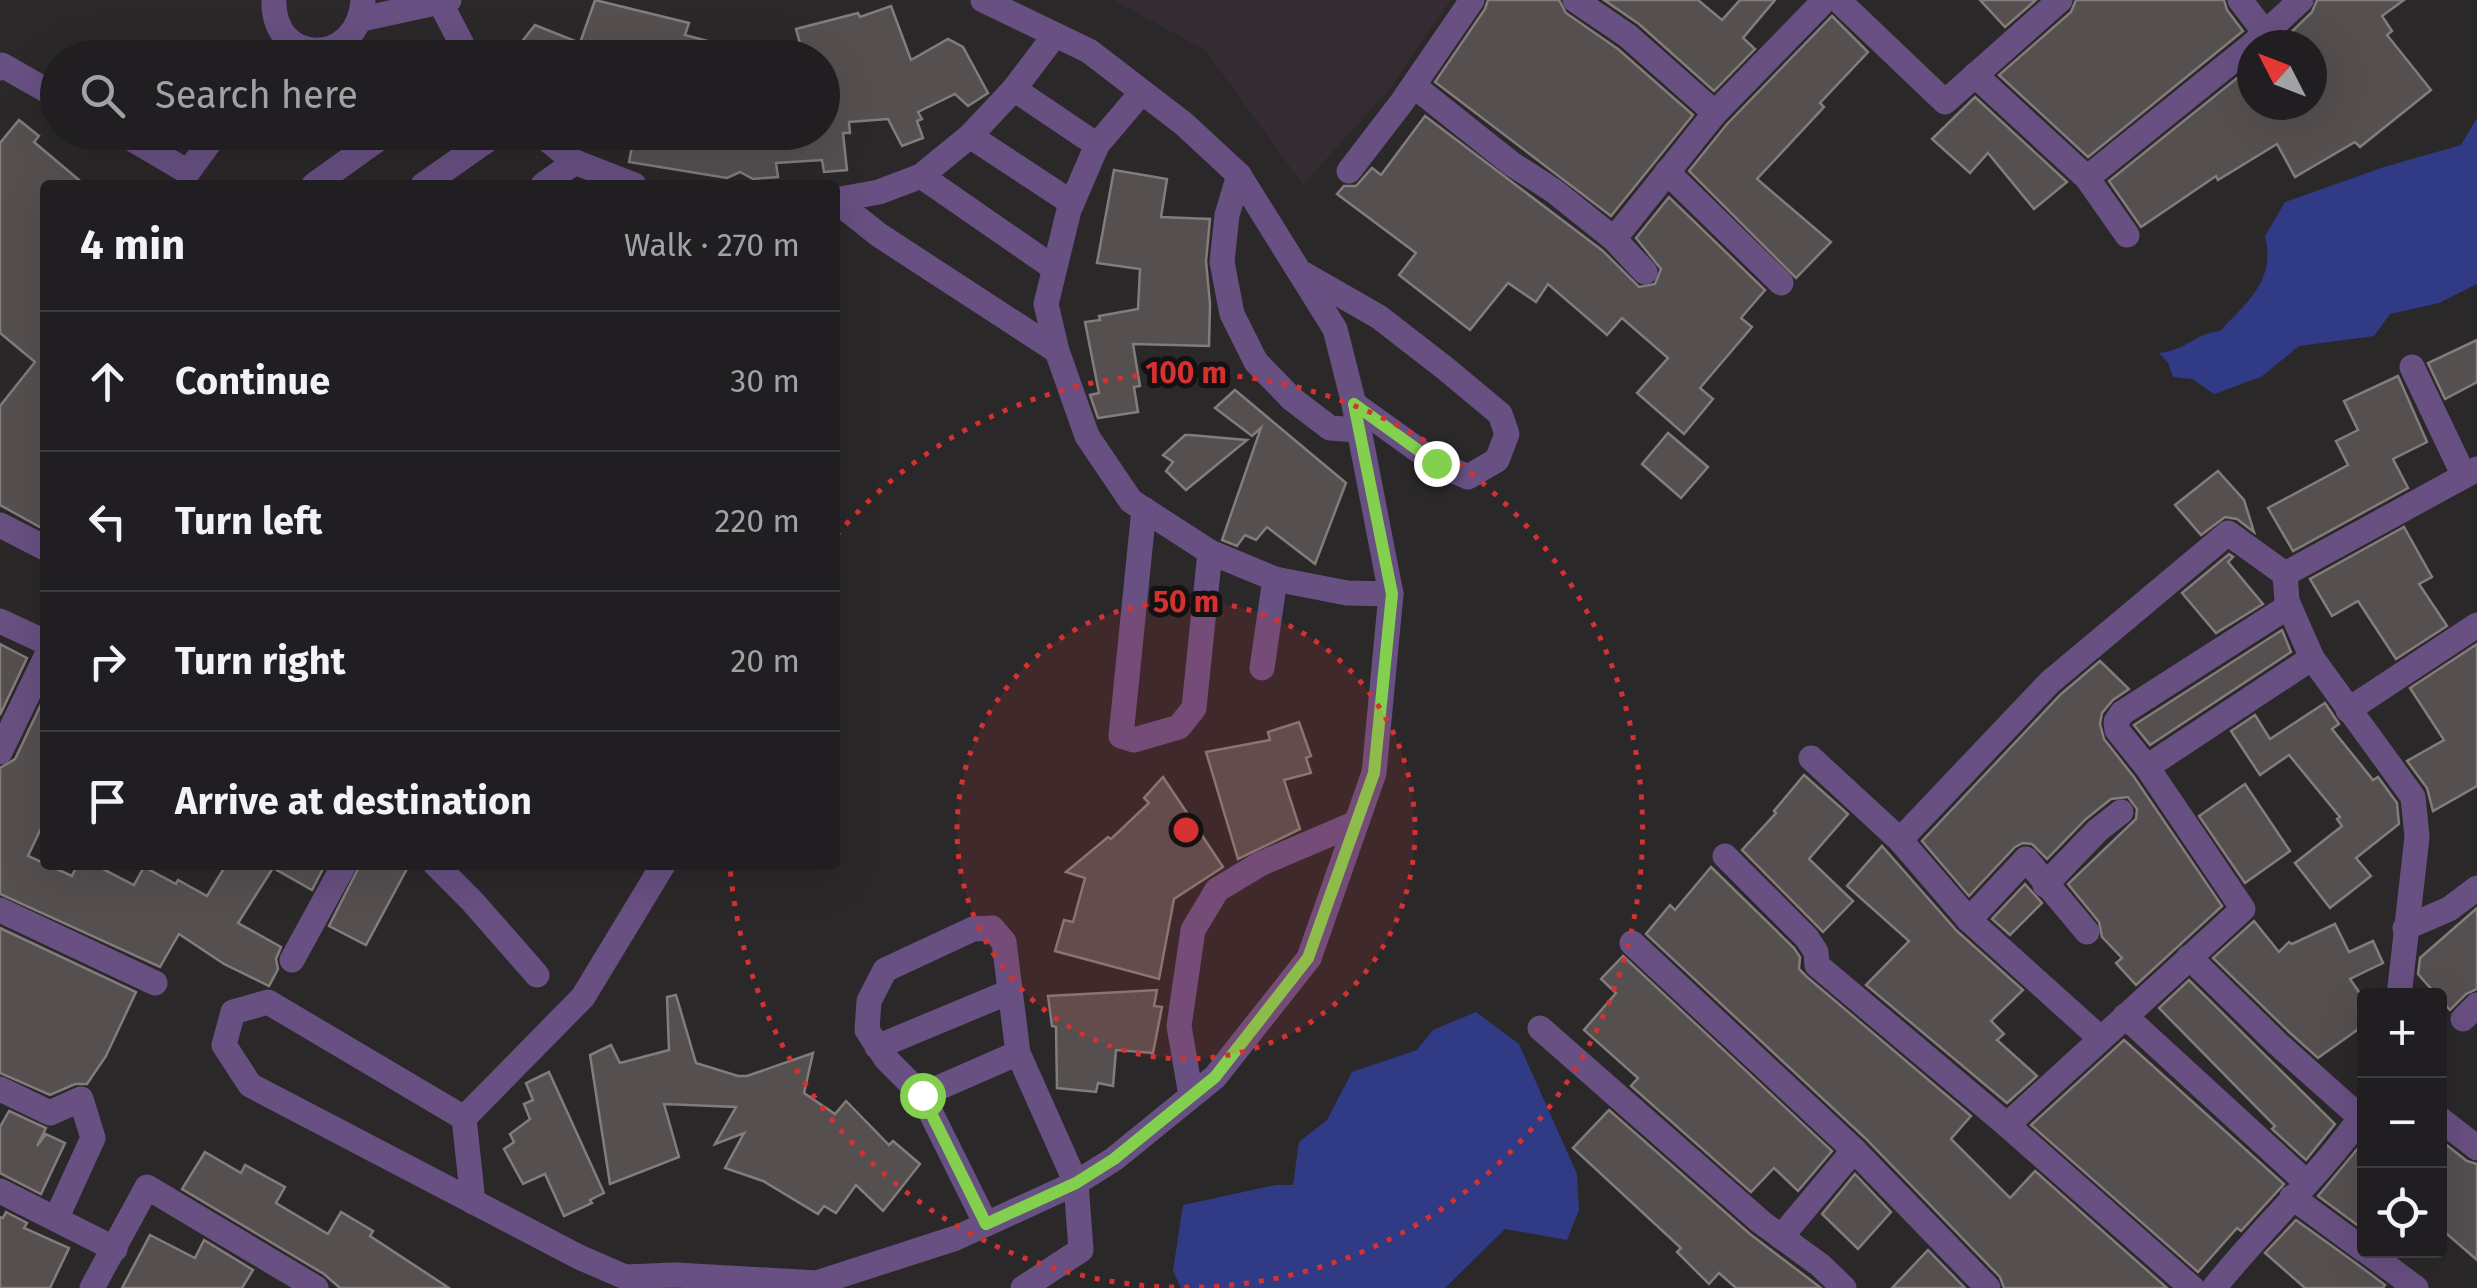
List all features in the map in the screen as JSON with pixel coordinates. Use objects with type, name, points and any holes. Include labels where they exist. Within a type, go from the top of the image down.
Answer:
[{"type":"street","points":[[274,0],[273,20],[280,40]]},
{"type":"street","points":[[464,1118],[268,1002],[233,1012],[224,1045],[250,1084],[629,1282],[676,1275],[817,1283],[956,1238],[1076,1183],[1114,1159],[1215,1077],[1308,958],[1374,773],[1392,594],[1335,330],[1239,175],[1184,124],[1089,51],[983,0]]},
{"type":"street","points":[[1349,171],[1414,86],[1472,0]]},
{"type":"street","points":[[1575,0],[1628,36],[1715,112]]},
{"type":"street","points":[[1614,239],[1715,112],[1824,0]]},
{"type":"street","points":[[1838,0],[1945,102],[2060,0]]},
{"type":"street","points":[[2240,0],[2252,30]]},
{"type":"street","points":[[2269,30],[2301,0]]},
{"type":"street","points":[[346,40],[362,9],[444,1],[461,40]]},
{"type":"street","points":[[840,199],[878,192],[921,176],[970,136],[1014,90],[1055,35]]},
{"type":"street","points":[[2087,178],[2237,57]]},
{"type":"street","points":[[0,68],[2,65],[40,87]]},
{"type":"street","points":[[1975,75],[2087,178],[2127,235]]},
{"type":"street","points":[[1414,86],[1614,239],[1645,272]]},
{"type":"street","points":[[1014,90],[1096,145]]},
{"type":"street","points":[[1142,92],[1096,145],[1072,203],[1046,304],[1057,351],[1086,436],[1131,501],[1210,552],[1276,579],[1347,593],[1392,594]]},
{"type":"street","points":[[970,136],[1072,203]]},
{"type":"street","points":[[150,150],[196,178],[209,150]]},
{"type":"street","points":[[321,180],[363,150]]},
{"type":"street","points":[[430,180],[473,150]]},
{"type":"street","points":[[560,150],[575,162],[621,180]]},
{"type":"street","points":[[550,180],[575,162]]},
{"type":"street","points":[[1666,172],[1780,282]]},
{"type":"street","points":[[1239,175],[1227,215],[1222,262],[1232,314],[1256,362],[1292,400],[1330,428],[1358,430]]},
{"type":"street","points":[[921,176],[1054,268]]},
{"type":"street","points":[[840,204],[879,235],[1057,351]]},
{"type":"street","points":[[1300,271],[1380,317],[1500,414],[1507,434],[1497,460],[1468,477],[1436,463],[1354,404]]},
{"type":"street","points":[[2285,574],[2470,472],[2412,367]]},
{"type":"street","points":[[1144,509],[1121,736],[1134,740],[1179,727],[1194,708],[1210,552]]},
{"type":"street","points":[[0,525],[40,545]]},
{"type":"street","points":[[1900,840],[2050,682],[2228,533],[2285,574],[2289,606],[2312,658],[2413,797],[2417,837],[2401,988]]},
{"type":"street","points":[[1262,668],[1276,579]]},
{"type":"street","points":[[2007,1125],[2243,909],[2116,722],[2122,713],[2289,606]]},
{"type":"street","points":[[0,621],[40,640]]},
{"type":"street","points":[[2348,710],[2477,624]]},
{"type":"street","points":[[2147,766],[2312,658]]},
{"type":"street","points":[[0,752],[40,669]]},
{"type":"street","points":[[1811,758],[1900,840],[1968,920],[2100,1038]]},
{"type":"street","points":[[2045,885],[2120,812]]},
{"type":"street","points":[[1191,1096],[1179,1026],[1192,930],[1218,890],[1260,864],[1356,824]]},
{"type":"street","points":[[1725,856],[1807,938],[1816,952],[1817,965],[2192,1288]]},
{"type":"street","points":[[1968,920],[2026,859],[2087,932]]},
{"type":"street","points":[[292,960],[341,870]]},
{"type":"street","points":[[441,870],[537,974]]},
{"type":"street","points":[[464,1118],[583,996],[660,870]]},
{"type":"street","points":[[2405,928],[2449,909],[2477,888]]},
{"type":"street","points":[[0,910],[155,982]]},
{"type":"street","points":[[986,1224],[922,1095],[866,1030],[870,1001],[885,970],[974,929],[992,928],[1004,942],[1018,1053],[1076,1183],[1081,1250],[1023,1288]]},
{"type":"street","points":[[1632,943],[1854,1150],[1988,1288]]},
{"type":"street","points":[[2189,957],[2278,1044],[2357,1111]]},
{"type":"street","points":[[877,1047],[1009,992]]},
{"type":"street","points":[[2125,1016],[2357,1243]]},
{"type":"street","points":[[1540,1028],[1844,1288]]},
{"type":"street","points":[[922,1095],[1018,1053]]},
{"type":"street","points":[[0,1090],[50,1113],[81,1099],[93,1138],[56,1219]]},
{"type":"street","points":[[464,1118],[473,1202]]},
{"type":"street","points":[[2219,1286],[2357,1124]]},
{"type":"street","points":[[2447,1124],[2477,1148]]},
{"type":"street","points":[[1781,1238],[1854,1150]]},
{"type":"street","points":[[92,1288],[147,1187],[272,1277],[316,1288]]},
{"type":"street","points":[[0,1192],[116,1249]]},
{"type":"street","points":[[2376,1258],[2416,1288]]},
{"type":"shaded area","points":[[1113,0],[1451,0],[1390,88],[1303,185],[1205,50]]},
{"type":"shaded area","points":[[2477,118],[2477,284],[2439,303],[2390,314],[2374,336],[2299,346],[2261,377],[2214,394],[2192,379],[2173,377],[2159,353],[2220,331],[2249,299],[2267,265],[2265,236],[2285,202],[2461,145]]},
{"type":"shaded area","points":[[1476,1012],[1519,1044],[1577,1174],[1579,1210],[1567,1240],[1505,1229],[1445,1288],[1181,1288],[1173,1271],[1183,1205],[1276,1185],[1293,1185],[1299,1142],[1327,1120],[1352,1072],[1417,1050],[1433,1030]]},
{"type":"building","points":[[595,0],[689,23],[685,35],[704,40],[581,40]]},
{"type":"building","points":[[1488,0],[1559,0],[1566,13],[1618,49],[1693,115],[1611,216],[1435,82]]},
{"type":"building","points":[[1604,0],[1698,0],[1722,20],[1740,0],[1775,0],[1743,38],[1755,49],[1714,91],[1639,24]]},
{"type":"building","points":[[1980,0],[2036,0],[2005,27]]},
{"type":"building","points":[[2076,0],[2224,0],[2242,30],[2237,30],[2237,36],[2088,157],[1999,75],[2071,12]]},
{"type":"building","points":[[2317,0],[2404,0],[2382,16],[2392,31],[2387,35],[2431,90],[2360,147],[2355,142],[2295,177],[2277,144],[2218,180],[2216,176],[2141,227],[2109,181],[2237,78],[2237,120],[2327,120],[2327,30],[2293,30],[2312,12]]},
{"type":"building","points":[[891,6],[911,60],[948,39],[963,47],[988,93],[968,106],[955,94],[918,112],[923,138],[902,146],[888,119],[849,122],[850,133],[843,133],[847,170],[824,172],[822,160],[776,163],[778,177],[753,179],[740,172],[727,178],[629,162],[631,150],[840,150],[840,40],[799,40],[796,29],[858,13],[860,17]]},
{"type":"building","points":[[1832,16],[1868,52],[1820,103],[1824,107],[1757,179],[1831,242],[1796,278],[1689,171],[1727,124]]},
{"type":"building","points":[[535,25],[572,40],[523,40]]},
{"type":"building","points":[[1975,97],[2067,182],[2034,209],[1988,153],[1970,173],[1932,139]]},
{"type":"building","points":[[1425,116],[1603,251],[1639,287],[1655,284],[1661,269],[1636,238],[1669,197],[1765,290],[1741,318],[1752,327],[1700,388],[1713,399],[1684,434],[1637,393],[1668,358],[1622,318],[1607,335],[1548,284],[1536,302],[1508,283],[1470,330],[1399,275],[1416,253],[1337,194],[1344,186],[1356,186],[1372,168],[1381,175]]},
{"type":"building","points":[[19,120],[39,136],[34,142],[40,150],[79,180],[40,180],[40,527],[0,505],[0,406],[35,362],[0,333],[0,143]]},
{"type":"building","points":[[1114,170],[1167,179],[1161,217],[1210,219],[1206,261],[1209,346],[1133,344],[1140,386],[1134,387],[1138,412],[1098,418],[1090,395],[1099,393],[1085,322],[1138,309],[1140,269],[1097,263]]},
{"type":"building","points":[[2477,340],[2477,382],[2445,399],[2428,363]]},
{"type":"building","points":[[2398,376],[2427,442],[2393,459],[2408,488],[2293,551],[2268,508],[2348,465],[2336,441],[2358,430],[2344,401]]},
{"type":"building","points":[[1235,390],[1346,483],[1315,564],[1267,527],[1256,540],[1245,535],[1237,546],[1222,540],[1261,428],[1252,436],[1215,408]]},
{"type":"building","points":[[1668,433],[1708,467],[1681,498],[1642,464]]},
{"type":"building","points":[[1185,435],[1247,440],[1186,490],[1166,471],[1173,462],[1163,455]]},
{"type":"building","points":[[2218,471],[2244,500],[2254,532],[2237,519],[2225,517],[2201,535],[2175,505]]},
{"type":"building","points":[[2404,527],[2432,577],[2419,584],[2447,626],[2396,659],[2358,601],[2332,616],[2310,579]]},
{"type":"building","points":[[2229,554],[2233,557],[2228,562],[2263,604],[2216,633],[2182,593]]},
{"type":"building","points":[[2282,630],[2291,652],[2150,745],[2134,725]]},
{"type":"building","points":[[0,644],[27,658],[0,715]]},
{"type":"building","points":[[2477,644],[2477,786],[2433,811],[2427,788],[2407,761],[2444,740],[2410,688]]},
{"type":"building","points":[[2100,661],[2129,689],[2102,713],[2104,739],[2222,906],[2136,985],[2116,963],[2122,958],[2102,937],[2099,922],[2068,884],[2136,819],[2137,809],[2128,797],[2111,799],[2047,859],[2032,844],[2015,847],[1969,896],[1922,841],[2061,694]]},
{"type":"building","points":[[2325,703],[2339,724],[2332,729],[2397,803],[2399,824],[2356,858],[2371,876],[2330,908],[2295,863],[2342,826],[2337,819],[2340,817],[2289,755],[2260,775],[2231,731],[2255,715],[2270,739]]},
{"type":"building","points":[[40,706],[40,831],[28,856],[40,861],[40,870],[59,870],[72,876],[75,870],[105,870],[134,885],[142,870],[150,870],[207,896],[223,870],[272,870],[238,923],[281,947],[276,959],[278,969],[269,986],[224,964],[179,934],[160,967],[0,894],[0,768],[15,759]]},
{"type":"building","points":[[1299,722],[1311,756],[1306,758],[1311,773],[1284,780],[1300,829],[1238,859],[1206,752],[1270,740],[1268,732]]},
{"type":"building","points":[[1804,775],[1848,814],[1809,859],[1853,901],[1823,932],[1742,850]]},
{"type":"building","points":[[1163,777],[1223,867],[1174,899],[1159,979],[1055,951],[1064,920],[1073,922],[1085,878],[1066,872],[1108,837],[1111,839],[1149,803],[1144,798]]},
{"type":"building","points":[[2245,784],[2290,851],[2245,883],[2199,816]]},
{"type":"building","points":[[1882,846],[1957,931],[2023,990],[1991,1021],[2004,1034],[1997,1040],[2037,1076],[2007,1103],[1866,985],[1909,941],[1847,886]]},
{"type":"building","points":[[1711,867],[1794,948],[1800,957],[1799,969],[1807,977],[1971,1116],[1951,1139],[2010,1198],[2035,1171],[2167,1288],[2004,1288],[2000,1277],[1865,1138],[1646,934],[1670,905],[1675,910]]},
{"type":"building","points":[[277,870],[322,870],[312,890]]},
{"type":"building","points":[[357,870],[406,870],[366,945],[329,926]]},
{"type":"building","points":[[2025,884],[2042,903],[2010,935],[1992,919]]},
{"type":"building","points":[[2477,908],[2477,989],[2450,1010],[2447,988],[2430,988],[2418,974],[2420,958]]},
{"type":"building","points":[[2254,921],[2279,952],[2289,942],[2335,924],[2349,952],[2373,941],[2383,963],[2350,979],[2357,989],[2357,1030],[2318,1058],[2213,958]]},
{"type":"building","points":[[0,928],[136,992],[106,1056],[87,1084],[75,1084],[50,1095],[0,1073]]},
{"type":"building","points":[[1623,956],[1832,1151],[1798,1191],[1774,1168],[1751,1192],[1631,1086],[1638,1078],[1584,1030],[1616,993],[1601,979]]},
{"type":"building","points":[[2189,980],[2335,1124],[2306,1160],[2159,1008]]},
{"type":"building","points":[[1157,990],[1154,1006],[1162,1007],[1153,1053],[1116,1050],[1113,1086],[1098,1083],[1096,1092],[1057,1088],[1056,1027],[1052,1026],[1048,996]]},
{"type":"building","points":[[676,995],[696,1063],[747,1076],[813,1053],[804,1093],[835,1114],[846,1101],[889,1145],[893,1141],[920,1164],[883,1211],[856,1185],[836,1213],[824,1206],[818,1214],[763,1181],[725,1168],[744,1133],[715,1144],[736,1107],[664,1104],[679,1157],[610,1184],[590,1055],[611,1045],[620,1063],[669,1050],[667,997]]},
{"type":"building","points":[[2124,1040],[2284,1184],[2198,1272],[2031,1125]]},
{"type":"building","points":[[549,1072],[604,1193],[564,1216],[545,1174],[523,1184],[504,1149],[514,1142],[510,1134],[530,1119],[524,1104],[533,1100],[526,1083]]},
{"type":"building","points":[[1609,1110],[1750,1234],[1821,1288],[1736,1288],[1719,1273],[1709,1284],[1677,1252],[1681,1248],[1573,1148]]},
{"type":"building","points":[[9,1111],[46,1128],[37,1146],[46,1134],[65,1143],[41,1194],[0,1173],[0,1127]]},
{"type":"building","points":[[2447,1145],[2477,1164],[2477,1260],[2447,1234]]},
{"type":"building","points":[[2357,1149],[2357,1225],[2318,1196]]},
{"type":"building","points":[[205,1152],[241,1173],[245,1165],[285,1187],[276,1203],[328,1234],[341,1212],[449,1288],[340,1288],[324,1274],[182,1189]]},
{"type":"building","points":[[1855,1174],[1891,1212],[1858,1249],[1822,1214]]},
{"type":"building","points":[[6,1212],[27,1223],[24,1228],[69,1248],[50,1288],[0,1288],[0,1217]]},
{"type":"building","points":[[2296,1220],[2385,1285],[2383,1288],[2305,1288],[2265,1253]]},
{"type":"building","points":[[150,1235],[195,1258],[204,1240],[253,1270],[242,1288],[122,1288]]},
{"type":"building","points":[[1928,1250],[1965,1288],[1892,1288]]},
{"type":"route","points":[[922,1095],[986,1224],[1076,1183],[1114,1159],[1215,1077],[1308,958],[1374,773],[1392,594],[1354,404],[1436,463]]}]
